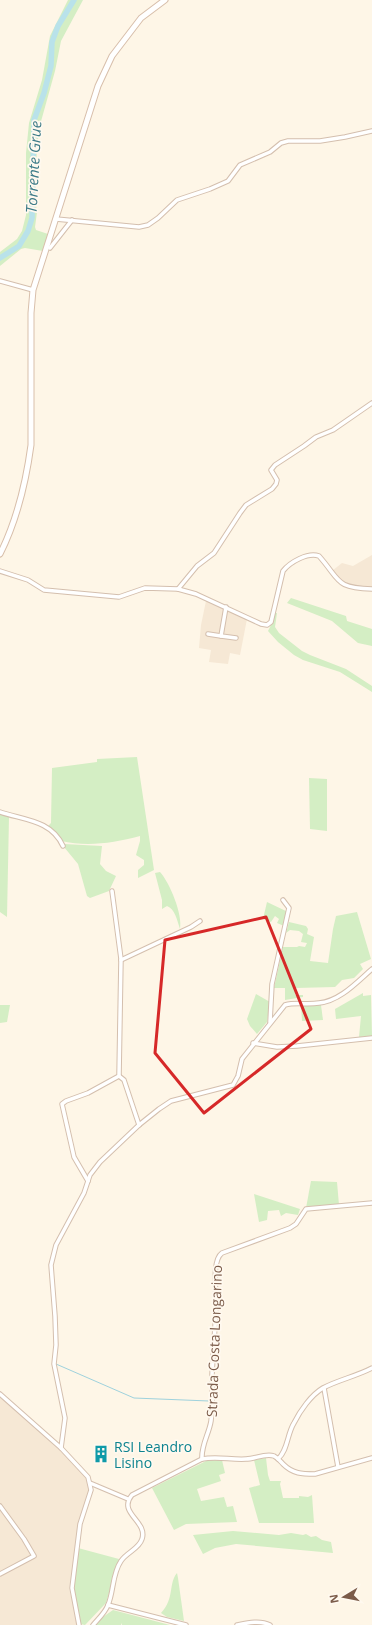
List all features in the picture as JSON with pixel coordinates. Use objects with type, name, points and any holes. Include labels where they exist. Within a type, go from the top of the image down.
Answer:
[{"type":"main road","points":[[0,554],[14,523],[29,460],[31,445],[31,313],[33,290],[98,86],[112,56],[141,18],[165,0]]},
{"type":"street","points":[[56,219],[139,227],[148,225],[158,218],[177,200],[221,185],[228,181],[240,165],[270,152],[281,142],[320,141],[372,131]]},
{"type":"street","points":[[50,248],[72,220]]},
{"type":"street","points":[[0,281],[33,290]]},
{"type":"street","points":[[178,589],[198,566],[214,552],[246,505],[272,489],[276,484],[277,480],[271,470],[275,464],[316,437],[333,430],[372,403]]},
{"type":"street","points":[[0,573],[28,580],[44,590],[118,597],[145,588],[178,589],[196,594],[261,624],[267,625],[271,622],[282,571],[288,565],[309,556],[319,556],[342,585],[353,588],[372,589]]},
{"type":"street","points":[[221,636],[226,607]]},
{"type":"street","points":[[208,634],[236,638]]},
{"type":"street","points":[[0,812],[48,827],[63,846]]},
{"type":"street","points":[[112,891],[121,960],[119,1076]]},
{"type":"street","points":[[269,1023],[272,984],[289,908],[283,900]]},
{"type":"street","points":[[121,960],[191,927],[200,921]]},
{"type":"street","points":[[61,1448],[64,1418],[54,1371],[55,1316],[51,1265],[56,1245],[84,1193],[88,1181],[100,1162],[159,1108],[171,1101],[233,1085],[238,1076],[242,1059],[284,1005],[292,1003],[321,1003],[329,1000],[345,992],[372,969]]},
{"type":"street","points":[[253,1044],[277,1047],[297,1046],[372,1038]]},
{"type":"street","points":[[119,1076],[124,1080],[139,1126]]},
{"type":"street","points":[[88,1181],[74,1157],[62,1104],[66,1101],[88,1093],[119,1076]]},
{"type":"street","name":"Strada Costa Longarino","points":[[202,1459],[204,1442],[209,1431],[211,1420],[216,1307],[216,1268],[219,1255],[290,1228],[296,1224],[306,1210],[372,1203]]},
{"type":"street","points":[[278,1459],[282,1455],[289,1431],[313,1397],[324,1388],[372,1368]]},
{"type":"street","points":[[324,1388],[338,1467]]},
{"type":"street","points":[[0,1394],[61,1448],[88,1477],[91,1490],[90,1497],[80,1524],[72,1588],[79,1625]]},
{"type":"street","points":[[93,1625],[108,1605],[120,1562],[140,1544],[143,1538],[142,1530],[138,1522],[129,1511],[128,1499],[132,1495],[202,1459],[212,1457],[246,1459],[270,1456],[278,1459],[286,1468],[295,1473],[315,1474],[372,1458]]},
{"type":"street","points":[[90,1483],[128,1499]]},
{"type":"street","points":[[0,1506],[24,1539],[34,1556],[0,1574]]},
{"type":"street","points":[[108,1605],[186,1625]]},
{"type":"street","points":[[237,1625],[251,1622],[266,1623],[270,1625]]},
{"type":"highlighted area","points":[[266,917],[311,1029],[204,1113],[155,1053],[165,940]]},
{"type":"shaded area","points":[[372,555],[372,588],[359,588],[343,584],[332,571],[342,563],[353,566]]},
{"type":"shaded area","points":[[206,601],[247,619],[240,655],[230,653],[228,664],[209,662],[211,650],[199,648],[201,625]]},
{"type":"shaded area","points":[[0,1397],[54,1442],[87,1479],[90,1491],[77,1530],[69,1588],[78,1625],[0,1625]]},
{"type":"green space","points":[[68,0],[83,0],[61,41],[55,71],[40,125],[37,147],[35,198],[37,212],[35,227],[36,230],[48,234],[43,251],[25,248],[21,249],[0,266],[0,252],[17,239],[22,231],[26,215],[26,153],[29,123],[42,80],[50,36]]},
{"type":"green space","points":[[291,598],[346,616],[347,621],[372,629],[372,646],[358,643],[332,621],[287,603]]},
{"type":"green space","points":[[275,613],[277,613],[275,627],[279,633],[302,651],[346,669],[372,686],[372,692],[340,672],[303,660],[294,655],[278,642],[268,631]]},
{"type":"green space","points":[[137,757],[154,870],[138,878],[138,870],[144,865],[144,860],[136,855],[140,836],[120,841],[91,844],[71,843],[61,841],[48,826],[51,823],[52,768],[97,762],[97,759]]},
{"type":"green space","points":[[309,778],[327,779],[327,831],[310,829]]},
{"type":"green space","points":[[0,814],[9,817],[7,917],[0,912]]},
{"type":"green space","points":[[64,844],[102,846],[100,864],[106,871],[116,876],[109,891],[90,898],[87,896],[78,864],[64,847]]},
{"type":"green space","points":[[160,872],[175,899],[180,916],[180,929],[175,915],[170,907],[167,906],[162,909],[162,900],[155,873]]},
{"type":"green space","points":[[267,902],[288,912],[284,926],[277,923],[279,919],[275,916],[271,922],[263,919]]},
{"type":"green space","points":[[357,912],[371,959],[360,964],[363,969],[354,978],[342,980],[335,987],[296,988],[295,995],[303,995],[303,997],[285,1000],[285,988],[274,988],[283,947],[305,947],[307,943],[301,942],[303,934],[299,931],[290,930],[286,933],[289,922],[306,926],[308,929],[307,934],[314,937],[310,961],[328,963],[336,916]]},
{"type":"green space","points":[[363,993],[363,996],[371,995],[372,1036],[359,1037],[361,1016],[336,1019],[335,1009]]},
{"type":"green space","points":[[256,994],[270,1002],[267,1022],[257,1034],[250,1026],[247,1019]]},
{"type":"green space","points":[[0,1005],[10,1005],[7,1022],[0,1023]]},
{"type":"green space","points":[[321,1005],[323,1020],[302,1021],[301,1006]]},
{"type":"green space","points":[[311,1181],[337,1182],[339,1205],[306,1208]]},
{"type":"green space","points":[[254,1194],[300,1209],[298,1215],[286,1213],[281,1216],[279,1210],[268,1211],[267,1220],[259,1222]]},
{"type":"green space","points":[[266,1458],[270,1481],[281,1481],[280,1484],[283,1498],[299,1498],[299,1496],[308,1497],[312,1495],[314,1523],[259,1523],[249,1488],[260,1485],[254,1460]]},
{"type":"green space","points":[[208,1460],[222,1460],[225,1473],[219,1475],[221,1481],[197,1489],[201,1501],[224,1497],[227,1507],[233,1506],[237,1522],[186,1524],[174,1530],[152,1488]]},
{"type":"green space","points":[[233,1531],[279,1535],[291,1533],[306,1534],[311,1537],[316,1536],[322,1540],[331,1542],[333,1553],[236,1544],[215,1548],[203,1554],[193,1535]]},
{"type":"green space","points":[[78,1548],[119,1559],[106,1603],[85,1625],[80,1624],[74,1590]]},
{"type":"green space","points":[[177,1573],[184,1621],[167,1617],[161,1613],[170,1597],[174,1577]]},
{"type":"green space","points":[[113,1610],[170,1625],[122,1625],[122,1623],[121,1625],[96,1625],[103,1617]]},
{"type":"waterway","name":"Torrente Grue","points":[[0,258],[19,246],[28,231],[32,218],[34,120],[44,93],[51,66],[52,42],[58,26],[74,0]]},
{"type":"waterway","points":[[56,1364],[134,1398],[209,1401]]},
{"type":"place","name":"RSI Leandro Lisino","points":[[101,1454]]}]
